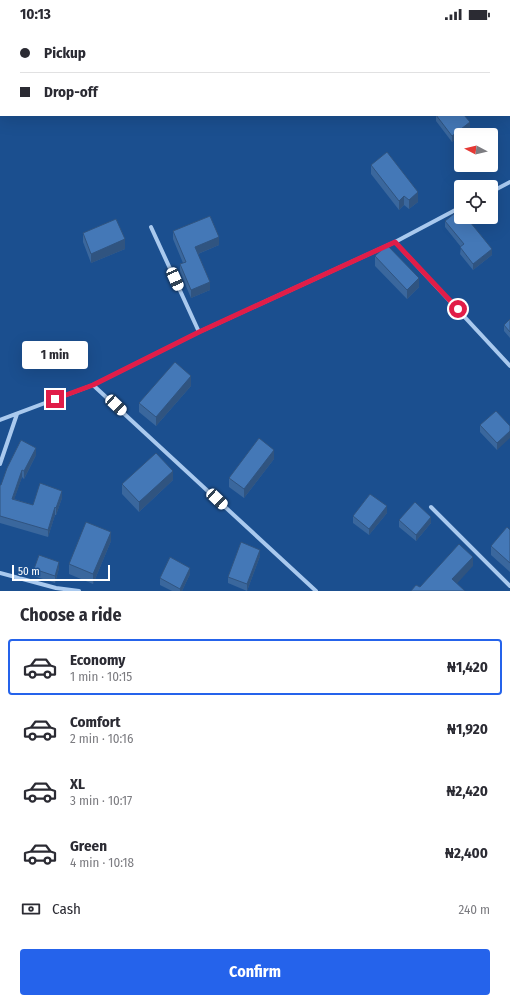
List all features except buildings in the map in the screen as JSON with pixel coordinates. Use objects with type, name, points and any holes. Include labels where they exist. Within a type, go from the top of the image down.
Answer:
[{"type":"street","points":[[498,188],[510,182]]},
{"type":"street","points":[[0,420],[93,385],[199,332],[395,242],[454,211]]},
{"type":"street","points":[[152,227],[199,332]]},
{"type":"street","points":[[395,242],[510,366]]},
{"type":"street","points":[[93,385],[316,591]]},
{"type":"street","points":[[0,464],[17,414]]},
{"type":"street","points":[[431,507],[510,586]]},
{"type":"street","points":[[0,573],[56,588],[79,591]]},
{"type":"route","points":[[55,399],[93,385],[199,332],[395,242],[458,309]]}]
